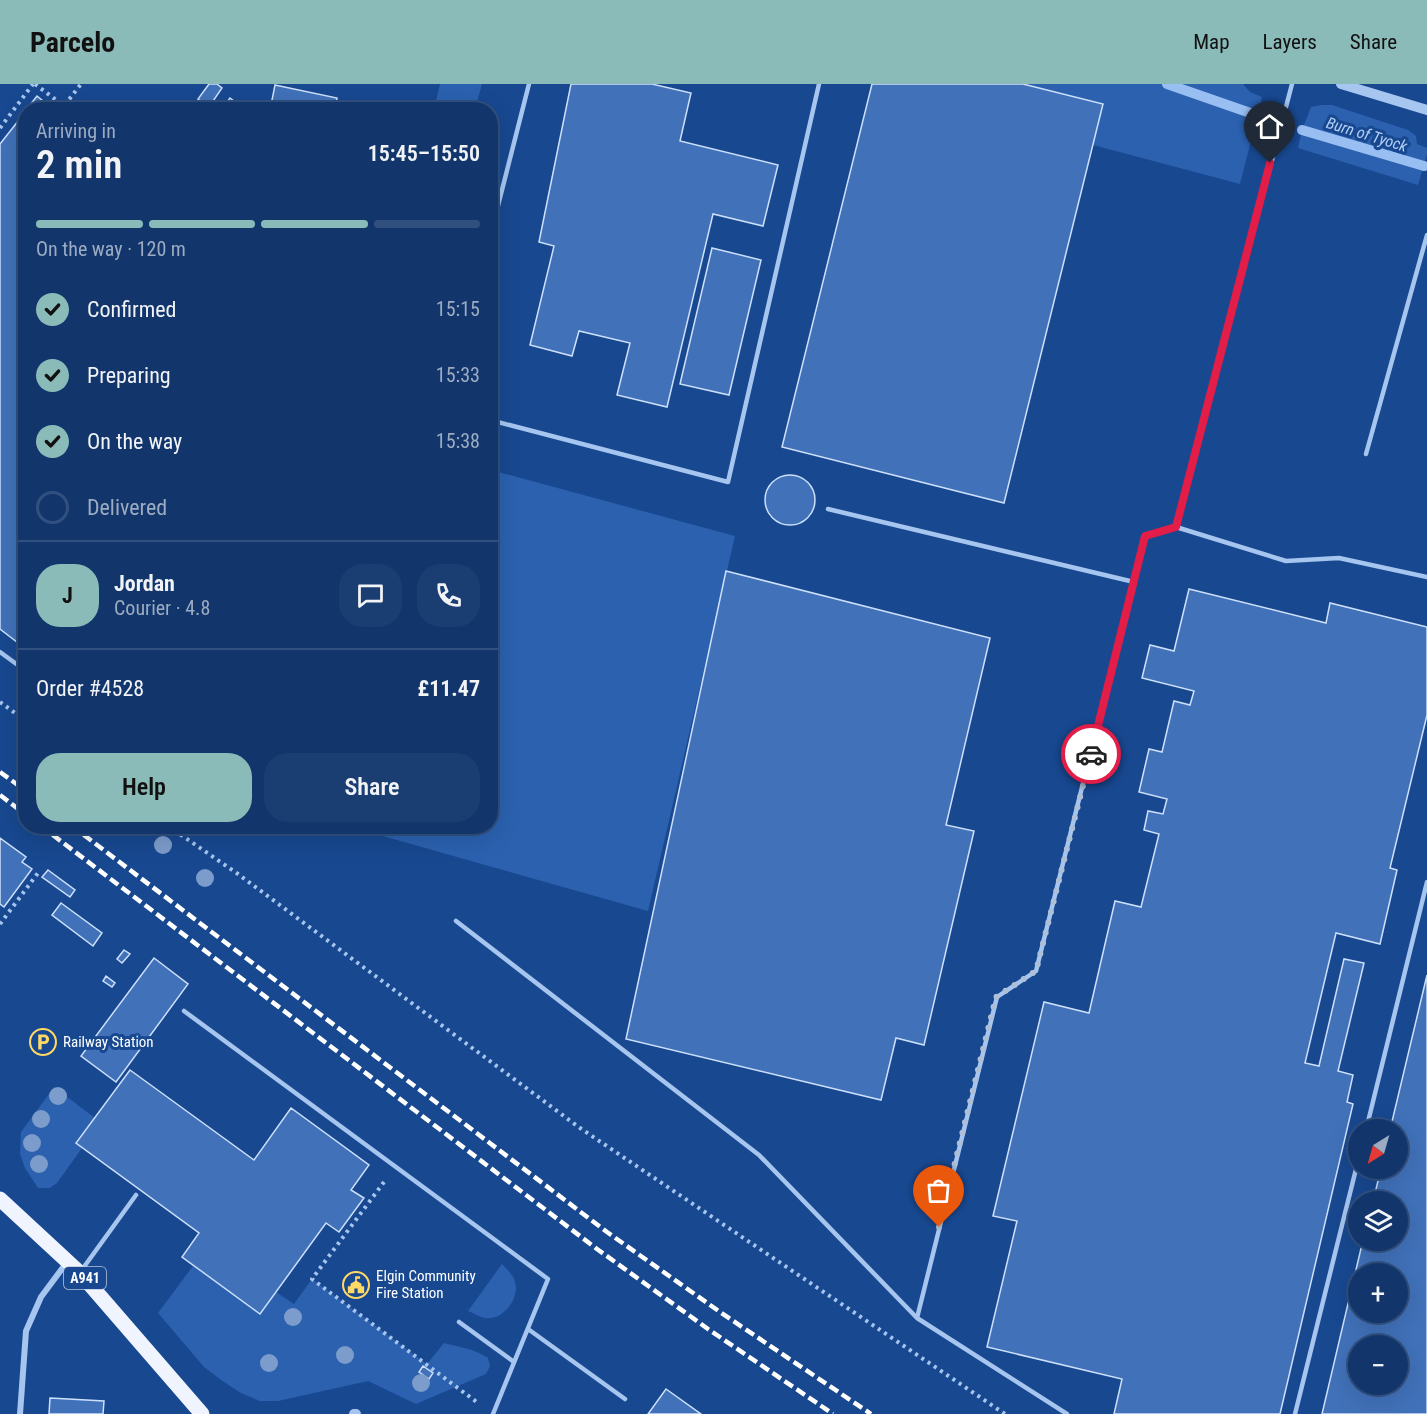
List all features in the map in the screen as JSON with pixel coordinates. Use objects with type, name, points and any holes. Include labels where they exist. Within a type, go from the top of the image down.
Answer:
[{"type":"main road","name":"A941","points":[[0,1198],[80,1273],[202,1414]]},
{"type":"main road","name":"A941","points":[[160,1365],[186,1414]]},
{"type":"street","points":[[1341,84],[1427,110]]},
{"type":"street","points":[[20,1414],[26,1331],[41,1297],[68,1262]]},
{"type":"lane","points":[[498,206],[529,84]]},
{"type":"lane","points":[[498,422],[728,482],[819,84]]},
{"type":"lane","points":[[1176,527],[1292,84]]},
{"type":"lane","points":[[1366,454],[1427,236]]},
{"type":"lane","points":[[828,509],[1134,582]]},
{"type":"lane","points":[[917,1318],[996,997],[1036,971],[1145,536],[1176,527],[1286,561],[1339,558],[1427,577]]},
{"type":"lane","points":[[0,652],[18,665]]},
{"type":"lane","points":[[1369,1119],[1427,882]]},
{"type":"lane","points":[[456,921],[759,1155],[917,1318],[1067,1414]]},
{"type":"lane","points":[[184,1011],[548,1280],[493,1414]]},
{"type":"lane","points":[[1295,1414],[1354,1179]]},
{"type":"lane","points":[[80,1273],[136,1195]]},
{"type":"lane","points":[[459,1322],[514,1362]]},
{"type":"lane","points":[[528,1329],[625,1399]]},
{"type":"path","points":[[20,102],[34,84],[59,102]]},
{"type":"path","points":[[67,102],[81,84]]},
{"type":"path","points":[[0,128],[18,105]]},
{"type":"path","points":[[0,702],[18,715]]},
{"type":"path","points":[[180,834],[238,874],[580,1128],[1005,1414]]},
{"type":"path","points":[[0,924],[38,873]]},
{"type":"path","points":[[384,1182],[312,1279],[493,1414]]},
{"type":"shaded area","points":[[440,84],[482,84],[477,102],[436,102]]},
{"type":"shaded area","points":[[1023,84],[1243,84],[1250,92],[1262,97],[1240,184],[1093,145]]},
{"type":"shaded area","points":[[1332,105],[1408,130],[1416,136],[1417,144],[1427,148],[1418,185],[1298,148],[1311,107]]},
{"type":"shaded area","points":[[498,472],[735,536],[648,911],[376,834],[498,834]]},
{"type":"shaded area","points":[[54,1087],[95,1118],[76,1143],[82,1148],[57,1183],[50,1188],[38,1188],[25,1168],[20,1154],[21,1132]]},
{"type":"shaded area","points":[[502,1264],[512,1275],[516,1286],[516,1293],[510,1306],[499,1316],[492,1318],[468,1311]]},
{"type":"shaded area","points":[[193,1266],[260,1314],[276,1292],[294,1304],[312,1279],[427,1364],[444,1343],[483,1355],[488,1358],[490,1366],[486,1374],[416,1404],[368,1381],[278,1401],[260,1401],[241,1393],[204,1367],[158,1313]]},
{"type":"building","points":[[209,84],[217,84],[222,88],[212,102],[202,102],[198,99]]},
{"type":"building","points":[[571,84],[652,84],[691,93],[680,141],[778,165],[763,226],[713,214],[667,407],[617,395],[630,343],[579,331],[572,356],[530,345],[554,246],[539,242]]},
{"type":"building","points":[[872,84],[1023,84],[1103,104],[1004,503],[782,447]]},
{"type":"building","points":[[275,85],[337,98],[336,102],[272,102]]},
{"type":"building","points":[[37,96],[44,102],[32,102]]},
{"type":"building","points":[[18,121],[18,643],[0,629],[0,144]]},
{"type":"building","points":[[712,248],[761,260],[729,395],[680,384]]},
{"type":"building","points":[[785,475],[795,475],[808,482],[815,495],[815,505],[808,518],[795,525],[785,525],[776,521],[769,514],[765,505],[765,495],[769,486],[776,479]]},
{"type":"building","points":[[726,571],[990,638],[946,825],[974,831],[924,1045],[896,1038],[881,1100],[626,1039]]},
{"type":"building","points":[[1189,589],[1326,623],[1330,603],[1427,627],[1427,715],[1390,868],[1397,870],[1380,944],[1336,933],[1305,1063],[1319,1066],[1344,959],[1364,963],[1338,1071],[1353,1075],[1347,1102],[1353,1104],[1280,1414],[1114,1414],[1122,1379],[987,1347],[1017,1221],[993,1216],[1044,1002],[1089,1013],[1115,901],[1141,907],[1159,834],[1144,830],[1148,811],[1163,814],[1167,799],[1139,792],[1149,749],[1162,752],[1174,701],[1190,705],[1194,691],[1142,678],[1150,645],[1174,651]]},
{"type":"building","points":[[0,838],[26,857],[22,862],[32,869],[4,907],[0,904]]},
{"type":"building","points":[[48,870],[75,890],[70,897],[42,877]]},
{"type":"building","points":[[61,903],[102,933],[93,946],[52,915]]},
{"type":"building","points":[[124,950],[130,954],[122,963],[117,959]]},
{"type":"building","points":[[154,958],[188,984],[116,1082],[81,1056]]},
{"type":"building","points":[[1427,975],[1427,1414],[1322,1414],[1348,1304],[1348,1323],[1408,1323],[1408,1263],[1358,1263],[1360,1251],[1408,1251],[1408,1191],[1376,1191],[1378,1179],[1408,1179],[1408,1119],[1393,1119]]},
{"type":"building","points":[[106,976],[115,983],[112,987],[103,981]]},
{"type":"building","points":[[130,1070],[254,1160],[291,1108],[369,1165],[351,1190],[364,1198],[339,1232],[326,1223],[260,1314],[182,1257],[199,1233],[76,1143]]},
{"type":"building","points":[[423,1366],[433,1373],[429,1379],[419,1372]]},
{"type":"building","points":[[666,1389],[701,1414],[648,1414]]},
{"type":"building","points":[[50,1398],[104,1401],[103,1414],[49,1414]]},
{"type":"waterway","name":"Burn of Tyock","points":[[1167,84],[1259,116]]},
{"type":"waterway","name":"Burn of Tyock","points":[[1302,130],[1424,166]]},
{"type":"railway","points":[[0,772],[18,785]]},
{"type":"railway","points":[[0,795],[18,809]]},
{"type":"railway","points":[[52,834],[597,1249],[708,1329],[833,1414]]},
{"type":"railway","points":[[83,834],[607,1232],[871,1414]]},
{"type":"way so far","points":[[939,1227],[996,997],[1036,971],[1091,754]]},
{"type":"place","name":"Railway Station","points":[[43,1042]]},
{"type":"place","name":"Elgin Community Fire Station","points":[[356,1285]]},
{"type":"route","points":[[1091,754],[1145,536],[1176,527],[1270,163]]}]
